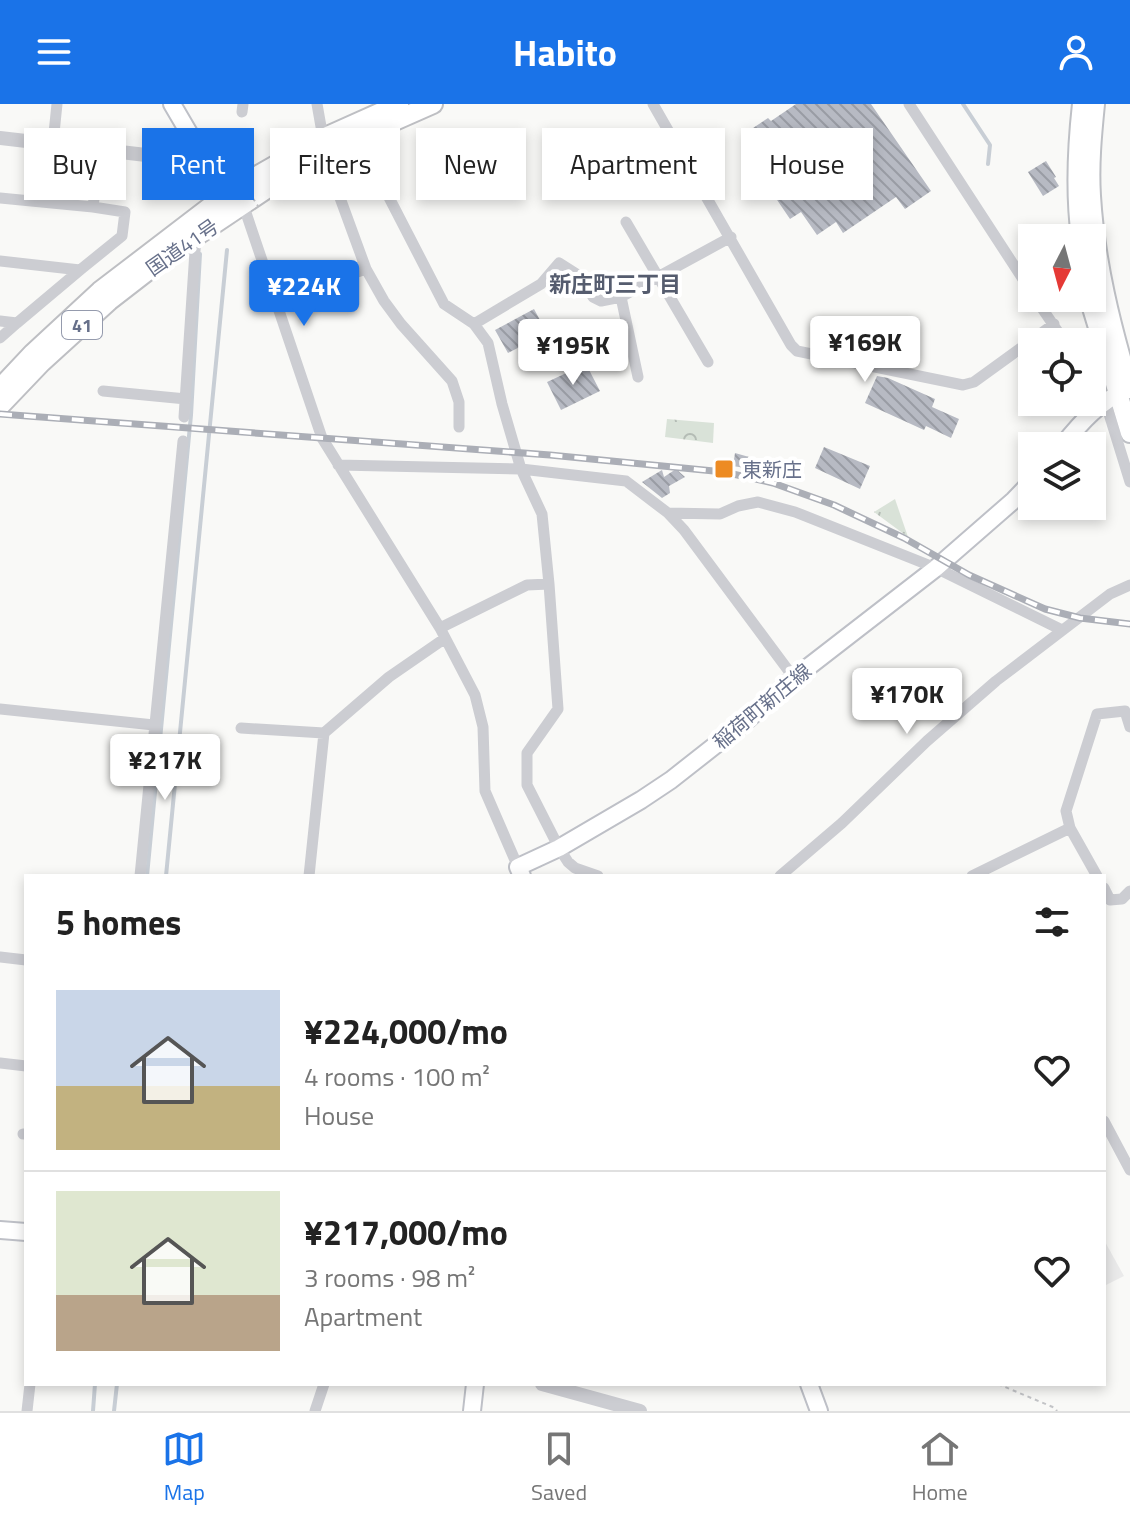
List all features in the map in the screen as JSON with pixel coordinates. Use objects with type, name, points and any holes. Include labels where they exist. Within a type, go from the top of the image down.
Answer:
[{"type":"main road","points":[[172,104],[190,128]]},
{"type":"main road","name":"国道41号","points":[[356,128],[399,104]]},
{"type":"main road","name":"国道41号","points":[[379,128],[433,104]]},
{"type":"main road","points":[[1080,224],[1077,191],[1082,104]]},
{"type":"main road","points":[[1095,104],[1091,196],[1103,289],[1130,433]]},
{"type":"main road","name":"国道41号","points":[[0,406],[42,362],[167,247],[196,235],[244,200]]},
{"type":"main road","name":"国道41号","points":[[0,388],[100,291],[244,200]]},
{"type":"main road","points":[[1094,312],[1122,392]]},
{"type":"main road","points":[[1074,432],[1085,418],[1122,392]]},
{"type":"main road","name":"稲荷町新庄線","points":[[520,872],[671,780],[746,721],[794,678],[936,568],[1018,496]]},
{"type":"main road","points":[[0,1230],[24,1232]]},
{"type":"main road","points":[[472,1411],[475,1386]]},
{"type":"main road","points":[[810,1386],[819,1411]]},
{"type":"street","points":[[55,128],[57,104]]},
{"type":"street","points":[[317,104],[321,128]]},
{"type":"street","points":[[653,104],[797,351],[963,385],[974,382],[1054,324]]},
{"type":"street","points":[[662,120],[664,104]]},
{"type":"street","points":[[909,104],[1018,271]]},
{"type":"street","points":[[0,138],[24,140]]},
{"type":"street","points":[[0,198],[125,212],[122,236],[0,338]]},
{"type":"street","points":[[93,207],[94,200]]},
{"type":"street","points":[[244,200],[322,438],[442,634],[475,695],[483,727],[485,791],[520,872]]},
{"type":"street","points":[[342,200],[366,269],[384,301],[452,381],[459,402],[459,427]]},
{"type":"street","points":[[390,200],[444,304],[474,324],[488,343],[521,469],[542,514],[558,709],[527,753],[527,785],[568,862],[592,874]]},
{"type":"street","points":[[626,222],[708,362]]},
{"type":"street","points":[[184,417],[196,235]]},
{"type":"street","points":[[474,324],[541,284],[559,263],[581,277],[593,297],[601,301],[621,297],[731,237]]},
{"type":"street","points":[[0,261],[80,270]]},
{"type":"street","points":[[275,300],[366,269]]},
{"type":"street","points":[[621,297],[638,377]]},
{"type":"street","points":[[1045,312],[1056,328]]},
{"type":"street","points":[[0,321],[17,323]]},
{"type":"street","points":[[103,391],[186,399]]},
{"type":"street","points":[[1122,392],[1130,482]]},
{"type":"street","points":[[140,874],[183,441]]},
{"type":"street","points":[[338,465],[521,469],[626,481],[668,513],[684,530],[794,678]]},
{"type":"street","points":[[668,513],[720,514],[758,502],[795,512],[936,568],[1062,630]]},
{"type":"street","points":[[309,874],[324,733],[442,634],[527,585],[549,584]]},
{"type":"street","points":[[782,874],[996,681],[1110,594],[1130,585]]},
{"type":"street","points":[[0,709],[154,725]]},
{"type":"street","points":[[1096,874],[1070,828],[1066,811],[1097,714],[1128,711],[1130,727]]},
{"type":"street","points":[[241,728],[324,733]]},
{"type":"street","points":[[976,874],[1070,828]]},
{"type":"street","points":[[1106,892],[1110,900],[1122,899],[1130,891]]},
{"type":"street","points":[[0,957],[24,960]]},
{"type":"street","points":[[0,1063],[24,1066]]},
{"type":"street","points":[[1106,1125],[1130,1170]]},
{"type":"street","points":[[27,1411],[30,1386]]},
{"type":"street","points":[[315,1411],[323,1386]]},
{"type":"street","points":[[549,1386],[640,1411]]},
{"type":"path","points":[[1003,1386],[1057,1411]]},
{"type":"shaded area","points":[[1106,1244],[1124,1276],[1106,1285]]},
{"type":"green space","points":[[667,419],[714,423],[713,443],[665,437]]},
{"type":"green space","points":[[895,499],[908,537],[874,512]]},
{"type":"building","points":[[796,104],[871,104],[931,191],[905,209],[896,197],[843,233],[836,222],[817,235],[801,212],[790,219],[777,200],[873,200],[873,128],[753,128],[768,118],[771,121]]},
{"type":"building","points":[[1046,161],[1059,186],[1043,196],[1028,172]]},
{"type":"building","points":[[534,309],[547,333],[508,353],[495,330]]},
{"type":"building","points":[[586,364],[600,391],[561,410],[547,382]]},
{"type":"building","points":[[877,376],[935,399],[932,407],[959,419],[951,438],[926,426],[924,430],[865,403]]},
{"type":"building","points":[[824,447],[870,466],[860,489],[815,468]]},
{"type":"building","points":[[735,453],[770,463],[769,472],[733,466]]},
{"type":"building","points":[[676,469],[685,477],[669,486],[670,493],[662,498],[642,482],[662,470],[664,477]]},
{"type":"waterway","points":[[963,104],[990,145],[988,164]]},
{"type":"waterway","points":[[166,874],[227,250]]},
{"type":"waterway","points":[[147,874],[191,415],[200,254]]},
{"type":"waterway","points":[[93,1411],[95,1386]]},
{"type":"waterway","points":[[114,1411],[117,1386]]},
{"type":"railway","points":[[0,414],[550,455],[724,472],[773,483],[834,505],[904,538],[969,575],[1045,609],[1080,618],[1130,624]]},
{"type":"place","name":"東新庄","points":[[724,469]]},
{"type":"district","name":"新庄町三丁目","points":[[615,284]]}]
